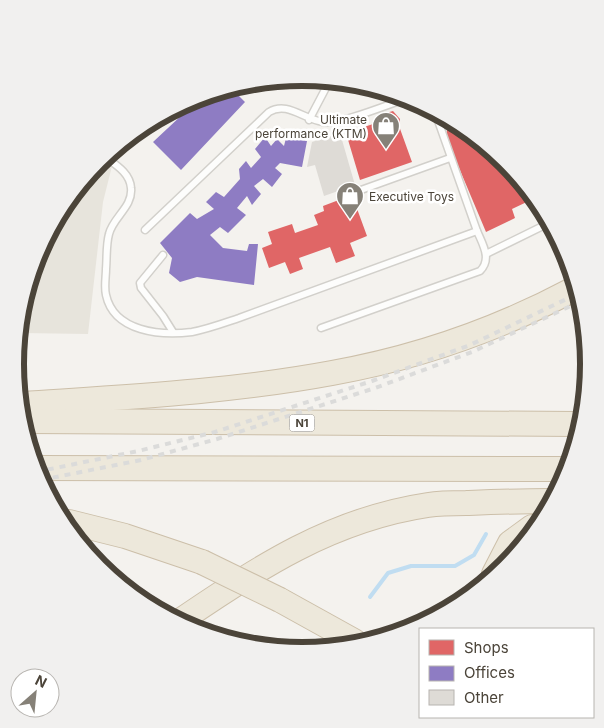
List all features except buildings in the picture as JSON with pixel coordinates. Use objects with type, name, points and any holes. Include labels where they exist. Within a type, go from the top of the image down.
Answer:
[{"type":"highway","points":[[27,404],[215,390],[282,382],[333,373],[419,352],[485,330],[571,291]]},
{"type":"highway","name":"N1","points":[[30,421],[574,424]]},
{"type":"highway","points":[[44,468],[559,469]]},
{"type":"highway","points":[[186,617],[278,558],[315,539],[365,519],[428,505],[544,501]]},
{"type":"highway","points":[[74,523],[125,536],[202,562],[280,600],[349,638]]},
{"type":"highway","points":[[503,556],[510,543],[522,534]]},
{"type":"lane","points":[[309,120],[327,87]]},
{"type":"lane","points":[[145,230],[269,112],[276,108],[282,107],[309,120],[334,122],[395,102]]},
{"type":"lane","points":[[321,328],[480,272],[486,262],[486,254],[438,121]]},
{"type":"lane","points":[[361,190],[450,158]]},
{"type":"lane","points":[[111,162],[126,173],[131,187],[131,197],[128,204],[114,221],[109,234],[107,299],[112,310],[127,324],[143,330],[190,332],[211,327],[477,231]]},
{"type":"lane","points":[[486,254],[543,226]]},
{"type":"lane","points":[[163,255],[142,279],[141,288],[173,332]]},
{"type":"shaded area","points":[[114,160],[103,202],[88,334],[25,333],[33,292],[52,241],[81,195]]},
{"type":"waterway","points":[[370,597],[388,573],[411,566],[455,566],[474,555],[486,534]]},
{"type":"railway","points":[[45,470],[138,451],[215,432],[372,381],[470,345],[572,296]]},
{"type":"railway","points":[[48,478],[141,460],[217,439],[375,388],[472,352],[574,305]]},
{"type":"place","name":"Ultimate performance (KTM)","points":[[386,150]]},
{"type":"place","name":"Executive Toys","points":[[350,220]]}]
